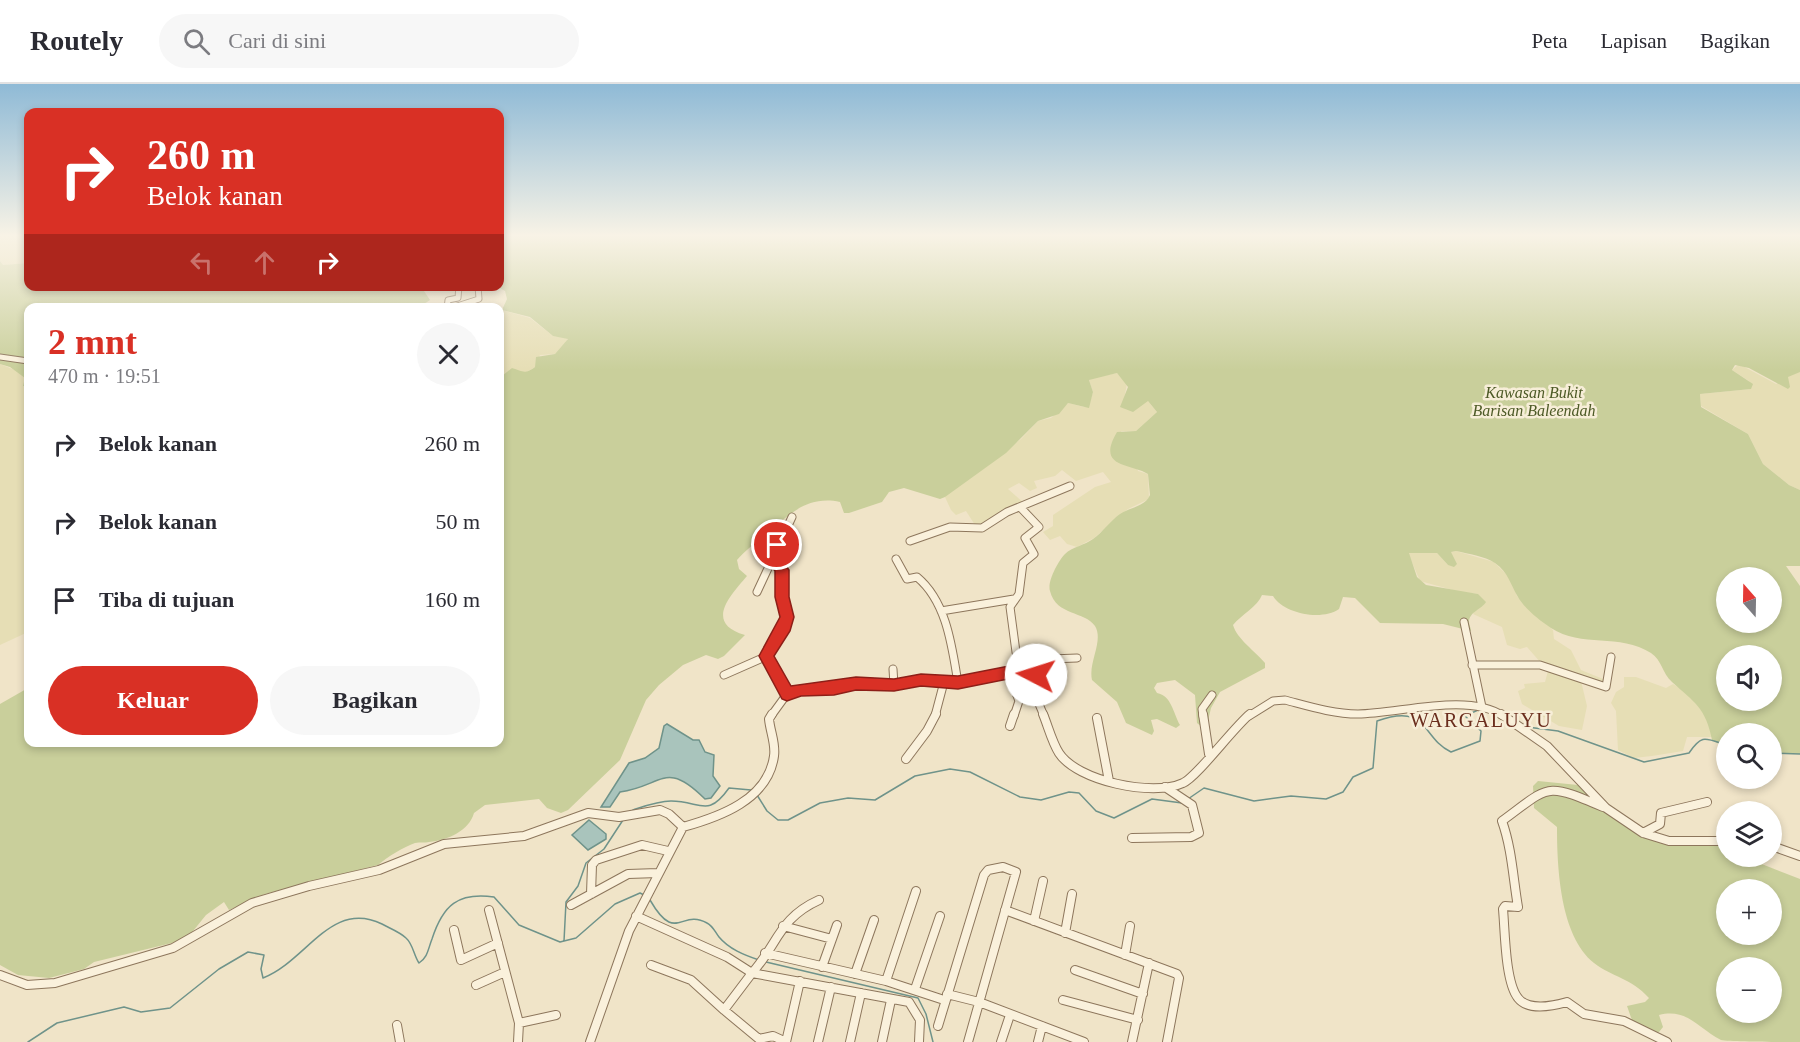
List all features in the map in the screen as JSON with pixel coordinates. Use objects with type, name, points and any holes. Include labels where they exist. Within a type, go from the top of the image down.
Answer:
[{"type":"street","points":[[448,303],[448,300],[458,298],[459,291]]},
{"type":"street","points":[[466,303],[479,299],[478,291]]},
{"type":"street","points":[[0,357],[24,361]]},
{"type":"street","points":[[910,541],[950,527],[982,528],[1004,513],[1070,486]]},
{"type":"street","points":[[1020,507],[1039,527],[1025,538],[1034,554],[1024,561],[1019,594],[1010,607],[1013,636],[1024,669]]},
{"type":"street","points":[[757,592],[792,517]]},
{"type":"street","points":[[724,675],[767,656],[783,631],[787,617],[782,597],[782,570],[773,558]]},
{"type":"street","points":[[896,559],[907,579],[917,578],[926,584],[941,611],[947,624],[958,683]]},
{"type":"street","points":[[941,611],[1014,599]]},
{"type":"street","points":[[1464,622],[1482,707]]},
{"type":"street","points":[[767,656],[787,694]]},
{"type":"street","points":[[1472,665],[1506,663],[1540,665],[1574,674],[1606,687],[1611,657]]},
{"type":"street","points":[[1036,675],[1051,659],[1077,658]]},
{"type":"street","points":[[892,669],[894,685]]},
{"type":"street","points":[[591,1042],[606,990],[636,916],[668,851],[683,827],[716,817],[752,795],[760,787],[773,762],[769,719],[787,694],[801,689],[834,688],[856,683],[894,685],[921,680],[958,683],[1024,669],[1036,675],[1041,686],[1039,704],[1059,754],[1079,771],[1109,782],[1138,788],[1165,788],[1189,779],[1209,754],[1257,709],[1273,701],[1285,700],[1327,710],[1358,714],[1422,706],[1482,707],[1498,713],[1547,746],[1576,779],[1606,807],[1643,833],[1669,841],[1716,841]]},
{"type":"street","points":[[1008,672],[1019,701],[1010,726]]},
{"type":"street","points":[[906,759],[936,718],[944,682]]},
{"type":"street","points":[[1209,754],[1202,709],[1212,695]]},
{"type":"street","points":[[1097,718],[1109,782]]},
{"type":"street","points":[[1132,838],[1196,836],[1199,833],[1199,824],[1193,807],[1165,788]]},
{"type":"street","points":[[1606,807],[1575,796],[1546,790],[1536,794],[1502,821],[1512,847],[1510,863],[1518,907],[1505,906],[1503,909],[1507,962],[1515,993],[1526,1004],[1552,1007],[1567,1002],[1582,1013],[1624,1021],[1667,1042]]},
{"type":"street","points":[[1643,833],[1660,824],[1661,813],[1707,802]]},
{"type":"street","points":[[0,975],[18,984],[39,986],[55,983],[173,948],[252,903],[309,886],[379,870],[444,844],[524,836],[588,813],[619,817],[653,810],[665,811],[683,827]]},
{"type":"street","points":[[591,894],[592,865],[596,861],[642,845],[668,851]]},
{"type":"street","points":[[1782,850],[1800,856]]},
{"type":"street","points":[[938,1026],[978,891],[988,870],[1003,867],[1016,873],[968,1042]]},
{"type":"street","points":[[571,905],[628,874],[658,873]]},
{"type":"street","points":[[1034,921],[1043,881]]},
{"type":"street","points":[[885,981],[916,891]]},
{"type":"street","points":[[1065,933],[1072,894]]},
{"type":"street","points":[[724,1010],[783,926],[805,905],[819,900]]},
{"type":"street","points":[[489,910],[519,1023],[518,1042]]},
{"type":"street","points":[[1005,910],[1175,973],[1179,978],[1167,1042]]},
{"type":"street","points":[[636,916],[727,957],[752,973],[909,1002],[915,1006],[922,1026],[919,1042]]},
{"type":"street","points":[[915,989],[940,916]]},
{"type":"street","points":[[855,974],[874,920]]},
{"type":"street","points":[[783,926],[832,939]]},
{"type":"street","points":[[822,967],[837,926]]},
{"type":"street","points":[[1125,955],[1130,926]]},
{"type":"street","points":[[454,930],[461,960],[498,943]]},
{"type":"street","points":[[763,957],[822,967],[945,997],[979,1002],[1084,1042]]},
{"type":"street","points":[[1132,1042],[1149,963]]},
{"type":"street","points":[[651,965],[691,980],[759,1039],[773,1036],[786,1042],[800,981]]},
{"type":"street","points":[[1074,970],[1143,994]]},
{"type":"street","points":[[476,985],[505,972]]},
{"type":"street","points":[[818,1042],[831,987]]},
{"type":"street","points":[[850,1042],[861,993]]},
{"type":"street","points":[[882,1042],[891,1000]]},
{"type":"street","points":[[1063,1000],[1138,1020]]},
{"type":"street","points":[[519,1023],[556,1015]]},
{"type":"street","points":[[1001,1042],[1010,1015]]},
{"type":"street","points":[[397,1024],[400,1042]]},
{"type":"street","points":[[1038,1042],[1042,1026]]},
{"type":"shaded area","points":[[504,311],[530,318],[553,336],[568,338],[566,344],[555,354],[540,355],[535,367],[527,372],[518,372],[516,369],[504,385]]},
{"type":"shaded area","points":[[0,364],[24,374],[24,634],[0,645]]},
{"type":"shaded area","points":[[1739,364],[1776,384],[1795,372],[1800,372],[1800,490],[1789,485],[1763,464],[1748,434],[1701,406],[1700,394],[1751,389],[1749,381],[1732,370]]},
{"type":"shaded area","points":[[1117,373],[1127,384],[1124,399],[1148,401],[1157,412],[1136,431],[1121,431],[1138,471],[1148,474],[1149,499],[1128,509],[1094,538],[1077,547],[1067,544],[1060,536],[1050,540],[1043,532],[1053,526],[1053,515],[1095,487],[1111,482],[1103,472],[1076,481],[1062,470],[1055,476],[1034,481],[1037,488],[1030,491],[1019,483],[1008,489],[1025,504],[980,525],[975,525],[966,511],[956,515],[951,510],[945,497],[948,493],[1021,439],[1038,421],[1051,418],[1068,403],[1084,407],[1090,402],[1093,392],[1089,380]]},
{"type":"shaded area","points":[[1430,551],[1437,553],[1448,565],[1451,552],[1456,551],[1494,562],[1511,579],[1517,596],[1553,630],[1554,639],[1571,650],[1581,670],[1603,679],[1603,684],[1541,663],[1527,647],[1520,649],[1507,645],[1502,627],[1473,614],[1478,594],[1460,592],[1420,581],[1408,553]]},
{"type":"shaded area","points":[[1548,671],[1581,681],[1587,706],[1582,730],[1559,726],[1522,704],[1518,691],[1525,688],[1524,684],[1545,682]]},
{"type":"shaded area","points":[[1624,677],[1636,677],[1666,688],[1673,684],[1686,692],[1706,716],[1712,737],[1687,737],[1683,751],[1652,756],[1634,758],[1618,750],[1616,711],[1611,703],[1616,692],[1624,687]]},
{"type":"green space","points":[[0,281],[24,281],[24,291],[424,291],[430,300],[426,303],[24,303],[24,377],[10,367],[0,364]]},
{"type":"green space","name":"Kawasan Bukit Barisan Baleendah","points":[[504,281],[1800,281],[1800,372],[1788,377],[1790,387],[1788,389],[1749,368],[1735,365],[1732,370],[1753,384],[1751,389],[1700,394],[1701,407],[1748,434],[1763,464],[1789,485],[1800,490],[1800,566],[1786,566],[1800,586],[1800,754],[1782,753],[1782,723],[1716,723],[1716,742],[1712,740],[1703,713],[1669,678],[1658,659],[1651,653],[1627,643],[1575,638],[1551,628],[1524,606],[1500,567],[1481,557],[1456,551],[1451,552],[1457,564],[1454,567],[1448,565],[1437,553],[1409,553],[1417,577],[1426,585],[1478,594],[1486,602],[1473,613],[1469,623],[1471,631],[1443,624],[1380,623],[1355,598],[1343,597],[1339,609],[1332,613],[1314,615],[1294,611],[1278,602],[1273,596],[1262,595],[1257,603],[1233,625],[1242,640],[1265,663],[1265,668],[1220,692],[1211,708],[1207,725],[1202,727],[1197,723],[1195,695],[1175,680],[1157,683],[1154,688],[1157,693],[1169,701],[1180,725],[1176,728],[1157,719],[1151,720],[1154,731],[1152,735],[1126,723],[1117,702],[1092,680],[1092,666],[1098,638],[1095,626],[1085,618],[1058,605],[1049,587],[1059,561],[1065,554],[1093,539],[1120,514],[1141,504],[1150,495],[1148,474],[1118,462],[1110,452],[1117,432],[1136,431],[1157,412],[1148,401],[1133,412],[1120,407],[1128,387],[1117,373],[1089,380],[1093,392],[1089,408],[1068,403],[1059,414],[1038,421],[1006,453],[945,497],[940,499],[904,488],[889,492],[882,502],[849,513],[844,513],[840,502],[807,504],[782,521],[737,560],[739,569],[747,576],[728,600],[723,616],[726,624],[745,635],[724,656],[718,659],[706,655],[683,665],[659,685],[646,700],[620,760],[568,810],[561,813],[547,808],[539,799],[485,805],[474,813],[468,825],[457,834],[436,841],[415,843],[396,852],[378,865],[265,894],[229,910],[224,902],[206,915],[189,936],[180,941],[94,962],[84,969],[49,978],[18,975],[0,965],[0,704],[24,690],[24,747],[504,747],[504,374],[512,368],[523,372],[528,371],[535,367],[536,357],[555,354],[568,339],[553,336],[530,317],[504,310],[507,299]]},
{"type":"green space","points":[[1538,781],[1578,785],[1629,828],[1665,844],[1716,845],[1716,867],[1769,867],[1800,879],[1800,1042],[1721,1040],[1692,1020],[1677,1014],[1659,1015],[1663,1027],[1659,1032],[1647,1034],[1634,1026],[1627,1006],[1645,1002],[1649,998],[1635,986],[1594,963],[1583,951],[1567,919],[1563,900],[1557,827],[1534,808],[1533,786]]},
{"type":"water","points":[[667,724],[693,740],[699,740],[705,752],[714,755],[713,776],[720,786],[711,798],[705,799],[681,780],[664,778],[620,792],[610,807],[601,807],[629,763],[645,758],[659,748],[664,726]]},
{"type":"water","points":[[589,820],[606,834],[606,839],[588,850],[572,835]]},
{"type":"waterway","points":[[1188,799],[1204,788],[1254,801],[1291,796],[1326,799],[1343,792],[1353,777],[1373,768],[1377,721],[1394,716],[1415,719],[1441,746],[1451,752],[1480,741],[1481,731],[1465,716],[1478,710]]},
{"type":"waterway","points":[[1527,727],[1558,731],[1644,762],[1689,753],[1697,743],[1704,739],[1716,742]]},
{"type":"waterway","points":[[1782,753],[1800,754]]},
{"type":"waterway","points":[[757,795],[767,811],[778,820],[788,820],[820,803],[848,798],[875,800],[915,776],[950,769],[970,772],[1020,797],[1041,800],[1069,792],[1079,793],[1096,811],[1114,818],[1152,799],[1182,803]]},
{"type":"waterway","points":[[633,810],[666,801],[709,806],[729,788],[751,790]]},
{"type":"waterway","points":[[564,941],[566,902],[578,886],[586,863],[604,849],[623,820]]},
{"type":"waterway","points":[[564,941],[576,938],[615,904],[640,893],[644,895]]},
{"type":"waterway","points":[[28,1042],[57,1023],[124,1007],[141,1012],[170,1008],[219,969],[248,952],[264,955],[261,969],[263,978],[279,970],[320,935],[348,920],[364,918],[401,934],[410,943],[419,963],[426,955],[436,927],[447,909],[461,899],[494,897],[519,925],[560,942],[564,941]]},
{"type":"waterway","points":[[650,900],[666,920],[678,923],[691,919],[707,923],[727,945],[759,960]]},
{"type":"waterway","points":[[766,962],[918,998],[926,1014],[933,1042]]},
{"type":"district","name":"WARGALUYU","points":[[1481,720]]},
{"type":"route","points":[[777,545],[773,558],[782,570],[782,597],[787,617],[783,631],[767,656],[787,694],[801,689],[823,690],[856,683],[894,685],[921,680],[958,683],[1024,669],[1036,675]]}]
